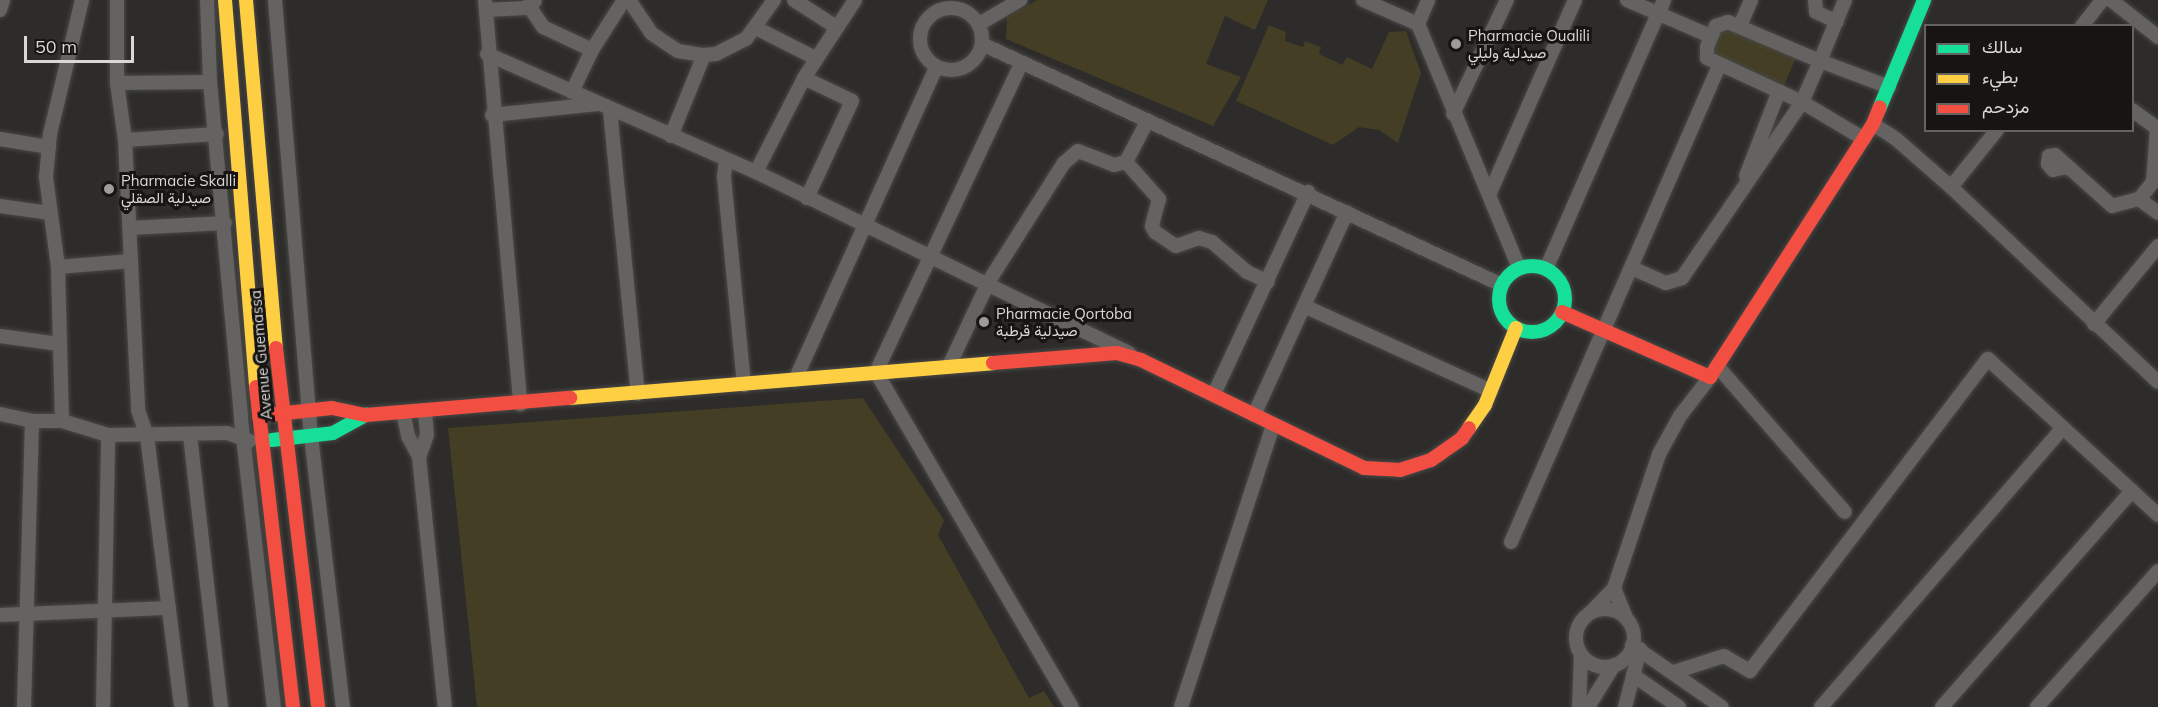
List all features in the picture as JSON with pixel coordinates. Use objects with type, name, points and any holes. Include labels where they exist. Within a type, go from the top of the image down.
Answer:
[{"type":"street","points":[[0,10],[3,0]]},
{"type":"street","points":[[62,421],[58,267],[49,213],[49,147],[82,0]]},
{"type":"street","points":[[117,0],[117,83],[125,140],[138,410],[147,436],[181,707]]},
{"type":"street","points":[[207,0],[210,82],[217,134],[243,442],[274,707]]},
{"type":"street","name":"Avenue Guemassa","points":[[225,0],[261,441],[293,707]]},
{"type":"street","name":"Avenue Guemassa","points":[[246,0],[282,413],[318,707]]},
{"type":"street","points":[[275,0],[311,436],[344,707]]},
{"type":"street","points":[[572,92],[592,50],[624,0]]},
{"type":"street","points":[[629,0],[651,33],[678,51],[704,55],[741,43],[756,28],[774,0]]},
{"type":"street","points":[[794,0],[836,27]]},
{"type":"street","points":[[756,172],[804,78],[855,0]]},
{"type":"street","points":[[979,24],[1020,0]]},
{"type":"street","points":[[1363,0],[1418,24]]},
{"type":"street","points":[[1428,0],[1418,24],[1519,268]]},
{"type":"street","points":[[1454,114],[1507,0]]},
{"type":"street","points":[[1489,195],[1575,0]]},
{"type":"street","points":[[1627,0],[1657,15],[1710,36]]},
{"type":"street","points":[[1546,269],[1664,0]]},
{"type":"street","points":[[1740,26],[1751,0]]},
{"type":"street","points":[[1815,0],[1816,12],[1837,22]]},
{"type":"street","points":[[1632,268],[1666,283],[1682,278],[1802,102],[1845,0]]},
{"type":"street","points":[[1580,707],[1581,655],[1576,638],[1582,620],[1614,588],[1659,454],[1680,416],[1714,371],[1873,124],[1924,0]]},
{"type":"street","points":[[2084,24],[2102,0]]},
{"type":"street","points":[[2111,0],[2158,37]]},
{"type":"street","points":[[520,404],[492,115],[485,5],[532,3],[543,27],[592,50]]},
{"type":"street","points":[[953,4],[966,11],[979,24],[982,44],[976,58],[965,67],[951,70],[936,67],[920,47],[921,27],[934,12],[953,4]]},
{"type":"street","points":[[1864,139],[1802,102],[1719,66],[1707,58],[1710,36],[1723,21],[1889,87]]},
{"type":"street","points":[[756,28],[817,59]]},
{"type":"street","points":[[982,44],[1308,192],[1502,285]]},
{"type":"street","points":[[487,54],[756,172],[807,198],[988,281],[1141,360],[1364,468],[1400,470],[1448,450],[1473,422],[1491,391],[1516,327]]},
{"type":"street","points":[[671,136],[704,55]]},
{"type":"street","points":[[876,372],[1022,64]]},
{"type":"street","points":[[1510,542],[1719,66]]},
{"type":"street","points":[[795,380],[936,67]]},
{"type":"street","points":[[804,78],[852,101],[807,198]]},
{"type":"street","points":[[117,83],[210,82]]},
{"type":"street","points":[[1747,183],[1747,171],[1779,91]]},
{"type":"street","points":[[492,115],[604,107]]},
{"type":"street","points":[[604,107],[638,394]]},
{"type":"street","points":[[2068,167],[2112,206],[2139,199],[2153,182],[2157,128],[2134,111]]},
{"type":"street","points":[[949,366],[988,281],[1071,154],[1089,153],[1114,165],[1126,162],[1148,120]]},
{"type":"street","points":[[2134,120],[2155,135]]},
{"type":"street","points":[[1873,124],[1896,138],[1951,187],[2158,382]]},
{"type":"street","points":[[1951,187],[1995,132]]},
{"type":"street","points":[[125,140],[217,134]]},
{"type":"street","points":[[0,139],[49,147]]},
{"type":"street","points":[[726,160],[724,177],[744,385]]},
{"type":"street","points":[[1126,162],[1158,199],[1152,226],[1155,232],[1176,246],[1199,238],[1212,242],[1247,272],[1268,282]]},
{"type":"street","points":[[1214,394],[1308,192]]},
{"type":"street","points":[[2139,199],[2158,213]]},
{"type":"street","points":[[1,210],[49,213]]},
{"type":"street","points":[[1254,415],[1347,212]]},
{"type":"street","points":[[130,228],[225,223]]},
{"type":"street","points":[[2094,324],[2158,246]]},
{"type":"street","points":[[58,267],[131,261]]},
{"type":"street","points":[[1519,268],[1546,269],[1563,287],[1562,312],[1544,329],[1530,332],[1516,327],[1500,309],[1502,285],[1519,268]]},
{"type":"street","points":[[1304,306],[1491,391]]},
{"type":"street","points":[[1562,312],[1604,331],[1714,371],[1845,512]]},
{"type":"street","points":[[0,336],[59,344]]},
{"type":"street","points":[[227,433],[241,419],[332,408],[366,415],[424,411],[1099,353],[1117,353],[1141,360]]},
{"type":"street","points":[[1674,672],[1724,656],[1750,671],[1988,358],[2158,515]]},
{"type":"street","points":[[876,372],[1072,707]]},
{"type":"street","points":[[419,457],[427,435],[424,411]]},
{"type":"street","points":[[403,412],[408,436],[419,457],[445,707]]},
{"type":"street","points":[[0,414],[32,422],[62,421],[108,435],[227,433],[243,442],[333,433],[366,415]]},
{"type":"street","points":[[24,707],[32,422]]},
{"type":"street","points":[[1182,707],[1273,424]]},
{"type":"street","points":[[1821,707],[2063,428]]},
{"type":"street","points":[[103,707],[108,435]]},
{"type":"street","points":[[190,435],[221,707]]},
{"type":"street","points":[[1942,707],[2132,491]]},
{"type":"street","points":[[2037,707],[2158,571]]},
{"type":"street","points":[[1614,588],[1632,627],[1636,647],[1633,675],[1625,707]]},
{"type":"street","points":[[0,615],[103,614],[169,608]]},
{"type":"street","points":[[1589,614],[1604,609],[1627,619]]},
{"type":"street","points":[[1636,647],[1722,707]]},
{"type":"street","points":[[1588,707],[1614,665],[1636,647]]},
{"type":"street","points":[[1581,655],[1596,665],[1614,665]]},
{"type":"street","points":[[1633,675],[1679,707]]},
{"type":"shaded area","points":[[1037,0],[1268,0],[1255,30],[1225,16],[1206,64],[1241,77],[1213,126],[1006,39],[1007,17]]},
{"type":"shaded area","points":[[1269,25],[1286,32],[1285,41],[1303,47],[1305,41],[1321,47],[1319,54],[1342,65],[1347,57],[1372,69],[1389,32],[1406,31],[1421,73],[1398,143],[1379,130],[1359,127],[1333,145],[1236,101]]},
{"type":"shaded area","points":[[1724,25],[1797,56],[1784,86],[1711,55]]},
{"type":"shaded area","points":[[863,398],[944,520],[938,535],[1029,698],[1044,691],[1054,707],[477,707],[448,428]]},
{"type":"traffic: fast","points":[[1880,107],[1924,0]]},
{"type":"traffic: fast","points":[[1532,266],[1545,269],[1555,276],[1562,286],[1565,299],[1562,312],[1555,322],[1545,329],[1532,332],[1519,329],[1509,322],[1502,312],[1499,299],[1502,286],[1509,276],[1519,269],[1532,266]]},
{"type":"traffic: fast","points":[[272,440],[333,433],[366,415]]},
{"type":"traffic: slow","points":[[225,0],[256,387]]},
{"type":"traffic: slow","points":[[246,0],[276,348]]},
{"type":"traffic: slow","points":[[1469,428],[1485,405],[1516,328]]},
{"type":"traffic: slow","points":[[570,398],[993,363]]},
{"type":"traffic: jam","points":[[1562,312],[1710,377],[1873,124],[1880,107]]},
{"type":"traffic: jam","points":[[276,348],[318,707]]},
{"type":"traffic: jam","points":[[993,363],[1117,353],[1141,360],[1364,468],[1400,470],[1431,460],[1462,438],[1469,428]]},
{"type":"traffic: jam","points":[[256,387],[293,707]]},
{"type":"traffic: jam","points":[[259,416],[332,408],[366,415],[570,398]]},
{"type":"place","name":"Pharmacie Oualili صيدلية وليلي","points":[[1456,44]]},
{"type":"place","name":"Pharmacie Skalli صيدلية الصقلي","points":[[109,189]]},
{"type":"place","name":"Pharmacie Qortoba صيدلية قرطبة","points":[[984,322]]}]
